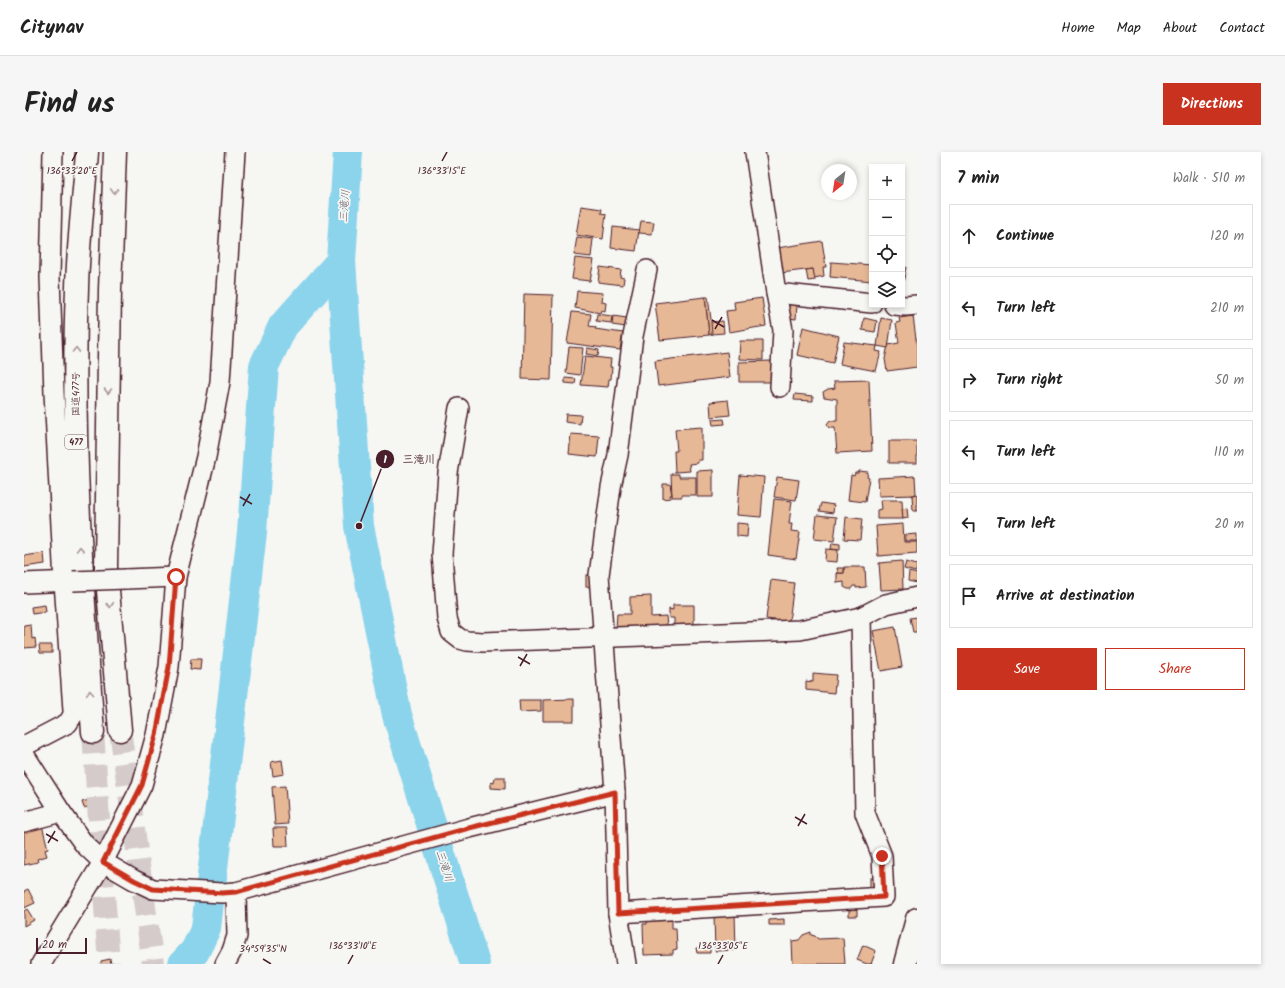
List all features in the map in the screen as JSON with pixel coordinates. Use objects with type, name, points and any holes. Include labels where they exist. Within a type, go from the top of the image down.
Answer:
[{"type":"highway","name":"477","points":[[72,152],[70,200],[77,287]]},
{"type":"highway","name":"国道477号","points":[[87,152],[77,287],[75,409],[80,546],[93,732]]},
{"type":"highway","points":[[115,152],[110,290],[106,567],[120,730]]},
{"type":"highway","points":[[905,964],[917,919]]},
{"type":"street","points":[[24,746],[68,723],[73,715],[68,581],[54,393],[50,277],[53,152]]},
{"type":"street","points":[[41,964],[103,862],[142,785],[156,735],[169,667],[176,577],[206,457],[220,382],[235,152]]},
{"type":"street","points":[[755,152],[776,293],[784,330],[780,387]]},
{"type":"street","points":[[626,964],[618,913],[615,792],[599,575],[611,487],[618,455],[633,336],[647,270]]},
{"type":"street","points":[[776,293],[869,303]]},
{"type":"street","points":[[905,306],[917,305]]},
{"type":"street","points":[[459,408],[448,472],[442,554],[446,618],[451,632],[460,639],[483,642],[800,630],[861,617],[886,604],[917,597]]},
{"type":"street","points":[[24,583],[176,577]]},
{"type":"street","points":[[618,913],[884,897],[882,856],[866,813],[861,617]]},
{"type":"street","points":[[24,754],[61,812],[84,844],[103,862],[153,889],[229,893],[469,828],[615,792]]},
{"type":"street","points":[[24,822],[61,812]]},
{"type":"street","points":[[225,964],[232,951],[237,936],[229,893]]},
{"type":"building","points":[[581,206],[602,209],[601,213],[606,214],[603,239],[576,235]]},
{"type":"building","points":[[641,221],[654,222],[652,234],[639,233]]},
{"type":"building","points":[[613,227],[639,230],[636,251],[611,248]]},
{"type":"building","points":[[577,237],[593,239],[591,257],[574,255]]},
{"type":"building","points":[[822,241],[826,267],[823,267],[824,276],[814,278],[813,269],[781,273],[777,248]]},
{"type":"building","points":[[575,258],[594,260],[590,281],[572,279]]},
{"type":"building","points":[[831,262],[869,265],[869,281],[830,277]]},
{"type":"building","points":[[600,267],[621,270],[620,277],[624,278],[623,285],[598,282]]},
{"type":"building","points":[[813,269],[815,280],[808,281],[806,270]]},
{"type":"building","points":[[577,291],[603,293],[602,302],[606,303],[605,311],[601,310],[600,313],[575,308]]},
{"type":"building","points":[[524,294],[553,295],[551,380],[522,379]]},
{"type":"building","points":[[705,297],[708,297],[713,334],[709,335]]},
{"type":"building","points":[[705,297],[709,335],[660,340],[655,303]]},
{"type":"building","points":[[762,298],[766,326],[729,332],[726,311],[735,310],[734,302]]},
{"type":"building","points":[[787,304],[797,305],[796,319],[789,318]]},
{"type":"building","points":[[572,312],[591,314],[589,326],[596,327],[595,329],[623,333],[620,350],[567,343]]},
{"type":"building","points":[[597,314],[612,316],[611,323],[596,321]]},
{"type":"building","points":[[613,316],[627,318],[626,327],[612,325]]},
{"type":"building","points":[[913,316],[917,347],[917,367],[887,371],[885,359],[888,345],[899,343],[896,323],[900,322],[899,318]]},
{"type":"building","points":[[864,318],[877,321],[875,332],[862,330]]},
{"type":"building","points":[[881,318],[892,320],[888,348],[877,346]]},
{"type":"building","points":[[723,321],[724,333],[712,334],[711,322]]},
{"type":"building","points":[[803,327],[839,336],[833,363],[797,355]]},
{"type":"building","points":[[740,341],[763,341],[763,360],[739,359]]},
{"type":"building","points":[[844,342],[877,346],[876,351],[881,352],[876,371],[840,364]]},
{"type":"building","points":[[569,347],[583,348],[580,375],[566,373]]},
{"type":"building","points":[[587,348],[599,350],[598,356],[586,354]]},
{"type":"building","points":[[727,352],[730,377],[658,386],[655,361]]},
{"type":"building","points":[[585,356],[611,359],[611,379],[609,379],[608,387],[581,385]]},
{"type":"building","points":[[772,361],[772,382],[739,382],[739,362]]},
{"type":"building","points":[[565,378],[576,379],[575,384],[565,383]]},
{"type":"building","points":[[869,380],[872,451],[837,453],[835,428],[829,428],[827,425],[830,421],[837,421],[837,399],[824,397],[823,392],[828,389],[835,388],[834,381]]},
{"type":"building","points":[[795,394],[813,396],[813,401],[794,400]]},
{"type":"building","points":[[728,400],[730,415],[711,417],[710,402]]},
{"type":"building","points":[[566,414],[581,415],[580,424],[565,422]]},
{"type":"building","points":[[724,419],[725,424],[713,425],[712,420]]},
{"type":"building","points":[[702,427],[702,460],[698,460],[698,463],[689,464],[690,471],[675,472],[674,451],[677,451],[675,429]]},
{"type":"building","points":[[571,434],[599,436],[597,457],[569,454]]},
{"type":"building","points":[[889,441],[917,441],[917,463],[889,463]]},
{"type":"building","points":[[713,470],[713,497],[697,497],[697,471]]},
{"type":"building","points":[[859,471],[868,472],[867,477],[869,478],[865,502],[848,500],[851,475],[854,476],[855,473],[858,473]]},
{"type":"building","points":[[671,474],[679,474],[679,477],[696,477],[696,495],[672,497]]},
{"type":"building","points":[[740,475],[764,477],[761,517],[737,515]]},
{"type":"building","points":[[915,476],[916,495],[879,496],[878,478]]},
{"type":"building","points":[[777,477],[799,480],[796,500],[774,497]]},
{"type":"building","points":[[663,484],[670,484],[672,495],[670,495],[670,498],[663,499]]},
{"type":"building","points":[[917,494],[917,511],[913,511],[912,495]]},
{"type":"building","points":[[774,499],[792,501],[789,524],[792,524],[791,531],[800,532],[796,559],[768,555]]},
{"type":"building","points":[[881,500],[902,500],[903,519],[877,519],[877,510],[882,509]]},
{"type":"building","points":[[821,503],[834,505],[833,513],[819,511]]},
{"type":"building","points":[[907,508],[908,518],[903,519],[902,509]]},
{"type":"building","points":[[817,515],[837,517],[834,541],[814,539]]},
{"type":"building","points":[[846,517],[862,519],[860,540],[844,539]]},
{"type":"building","points":[[737,523],[748,524],[747,537],[737,536]]},
{"type":"building","points":[[903,524],[904,542],[917,542],[917,553],[878,556],[876,526]]},
{"type":"building","points":[[917,534],[917,541],[905,541],[905,535]]},
{"type":"building","points":[[832,543],[840,544],[840,550],[831,549]]},
{"type":"building","points":[[826,549],[838,550],[837,562],[825,561]]},
{"type":"building","points":[[44,553],[45,564],[24,567],[24,556]]},
{"type":"building","points":[[902,561],[903,589],[881,590],[879,563]]},
{"type":"building","points":[[906,562],[917,565],[916,572],[904,569]]},
{"type":"building","points":[[844,567],[865,567],[866,587],[856,588],[856,586],[853,586],[851,589],[848,589],[844,587],[844,582],[837,583],[837,573],[844,573]]},
{"type":"building","points":[[837,568],[844,568],[844,573],[838,573]]},
{"type":"building","points":[[909,572],[917,574],[917,583],[908,581]]},
{"type":"building","points":[[586,575],[593,575],[593,587],[586,587]]},
{"type":"building","points":[[771,580],[794,583],[789,622],[766,619]]},
{"type":"building","points":[[651,596],[651,617],[666,616],[667,626],[616,628],[617,614],[630,614],[630,597]]},
{"type":"building","points":[[45,605],[46,612],[32,614],[31,607]]},
{"type":"building","points":[[673,605],[694,605],[694,625],[674,625],[674,618],[669,618],[669,609],[673,610]]},
{"type":"building","points":[[917,617],[917,632],[913,632],[910,618]]},
{"type":"building","points":[[31,625],[32,639],[35,638],[36,647],[24,648],[24,626]]},
{"type":"building","points":[[895,627],[902,667],[881,671],[873,631]]},
{"type":"building","points":[[39,645],[52,645],[52,653],[40,653]]},
{"type":"building","points":[[191,659],[201,659],[200,670],[190,669]]},
{"type":"building","points":[[813,673],[836,675],[834,693],[806,690],[806,681],[813,682]]},
{"type":"building","points":[[574,699],[574,721],[543,721],[543,700]]},
{"type":"building","points":[[519,700],[541,700],[541,711],[520,712]]},
{"type":"building","points":[[282,760],[284,774],[273,776],[271,762]]},
{"type":"building","points":[[495,777],[505,777],[505,789],[491,788],[491,782],[494,783]]},
{"type":"building","points":[[285,786],[288,824],[275,825],[272,787]]},
{"type":"building","points":[[96,798],[98,804],[84,808],[82,802]]},
{"type":"building","points":[[42,825],[48,849],[45,850],[47,856],[37,859],[38,862],[24,865],[24,829]]},
{"type":"building","points":[[273,828],[287,828],[288,846],[274,846]]},
{"type":"building","points":[[870,878],[882,879],[881,892],[870,892]]},
{"type":"building","points":[[28,889],[35,903],[24,908],[24,891]]},
{"type":"building","points":[[27,909],[34,920],[24,926],[24,911]]},
{"type":"building","points":[[857,909],[857,916],[849,916],[849,910]]},
{"type":"building","points":[[735,914],[736,950],[715,951],[714,915]]},
{"type":"building","points":[[784,919],[784,925],[769,925],[769,920]]},
{"type":"building","points":[[672,920],[672,928],[676,928],[677,949],[673,950],[673,954],[644,955],[643,924],[647,924],[647,921]]},
{"type":"building","points":[[811,932],[811,935],[818,939],[843,938],[845,964],[793,964],[792,941],[799,940],[803,935]]},
{"type":"building","points":[[863,945],[876,951],[871,964],[857,960]]},
{"type":"building","points":[[696,948],[710,948],[710,953],[697,953]]},
{"type":"building","points":[[110,959],[111,964],[101,964],[101,961]]},
{"type":"waterway","name":"三滝川","points":[[348,152],[341,261],[359,526],[397,715],[475,964]]},
{"type":"waterway","points":[[183,964],[195,951],[206,928],[252,532],[264,366],[283,326],[341,261]]},
{"type":"tunnel","points":[[120,730],[153,964]]},
{"type":"tunnel","points":[[93,732],[109,964]]},
{"type":"place","name":"三滝川","points":[[359,526]]},
{"type":"route","points":[[176,577],[169,667],[156,735],[142,785],[103,862],[153,889],[222,893],[236,892],[469,828],[615,792],[618,913],[884,897],[882,856]]}]
